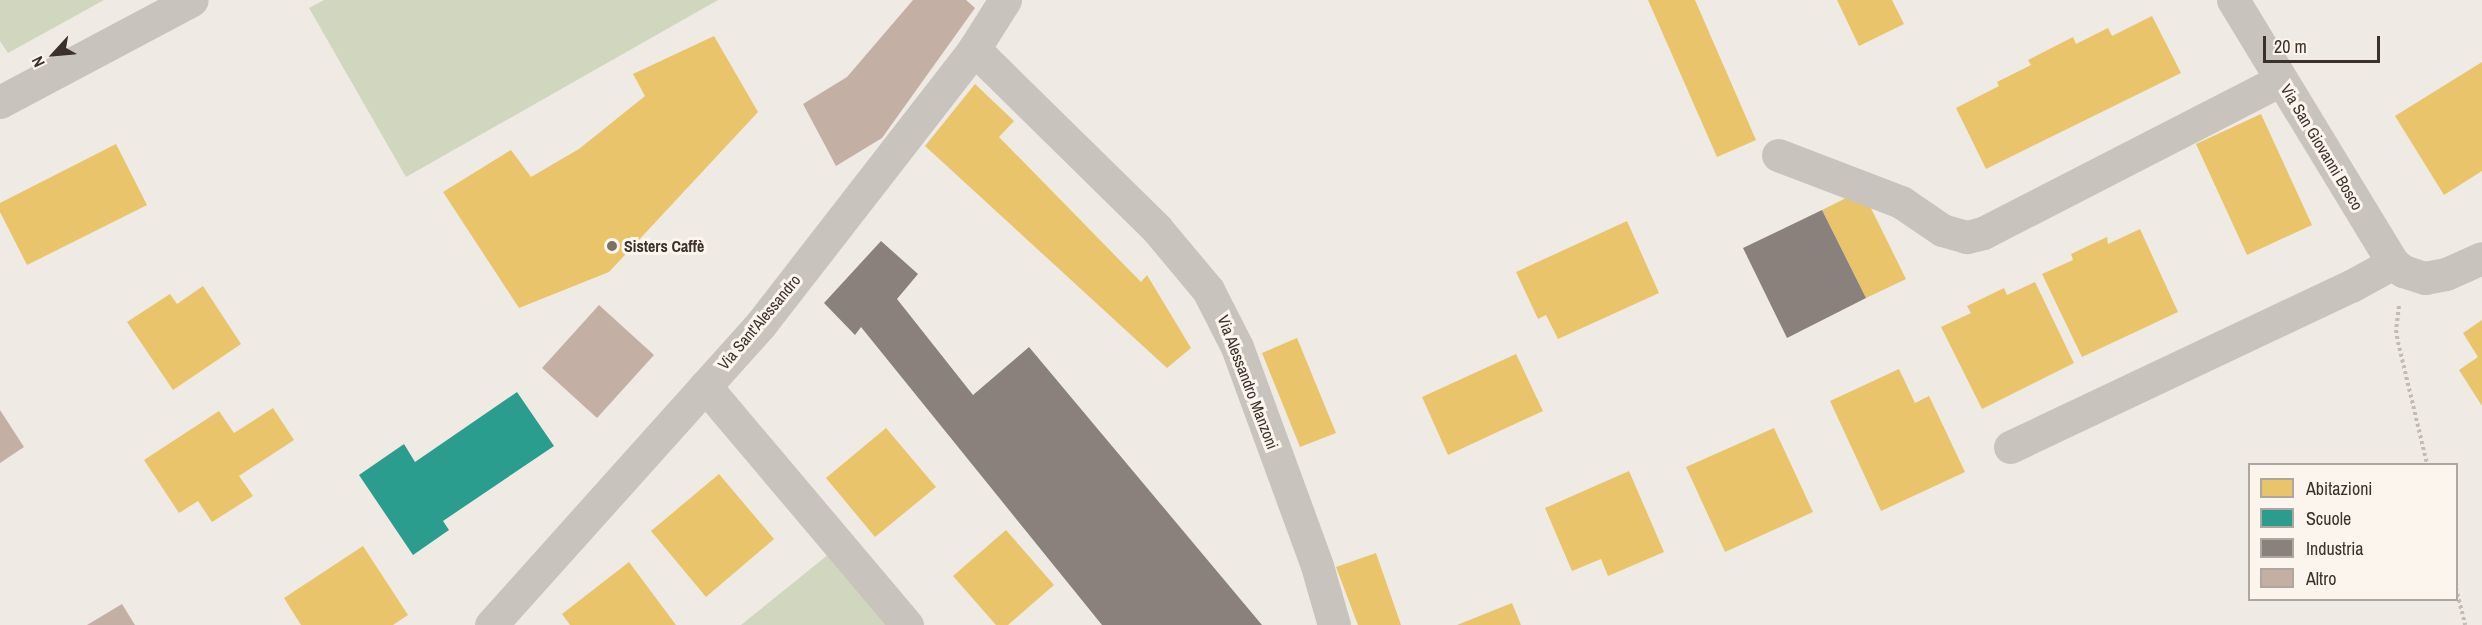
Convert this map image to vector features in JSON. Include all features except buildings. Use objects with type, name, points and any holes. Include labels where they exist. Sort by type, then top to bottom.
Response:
[{"type":"street","points":[[0,102],[192,0]]},
{"type":"street","name":"Via Sant'Alessandro","points":[[491,625],[761,324],[974,49],[1005,0]]},
{"type":"street","name":"Via San Giovanni Bosco","points":[[2233,0],[2281,80],[2403,269]]},
{"type":"street","name":"Via Alessandro Manzoni","points":[[974,49],[1157,229],[1208,290],[1237,347],[1317,566],[1334,625]]},
{"type":"street","points":[[1778,155],[1901,202],[1942,230],[1967,237],[1983,233],[2281,80]]},
{"type":"street","points":[[2010,447],[2351,286],[2403,269],[2425,278],[2446,274],[2482,258]]},
{"type":"street","points":[[705,386],[908,625]]},
{"type":"path","points":[[2403,269],[2396,330],[2427,463]]},
{"type":"path","points":[[2458,593],[2465,625]]},
{"type":"green space","points":[[0,0],[104,0],[8,53],[0,41]]},
{"type":"green space","points":[[324,0],[718,0],[406,177],[309,8]]},
{"type":"green space","points":[[829,554],[889,625],[741,625]]},
{"type":"place","name":"Sisters Caffè","points":[[612,246]]}]
